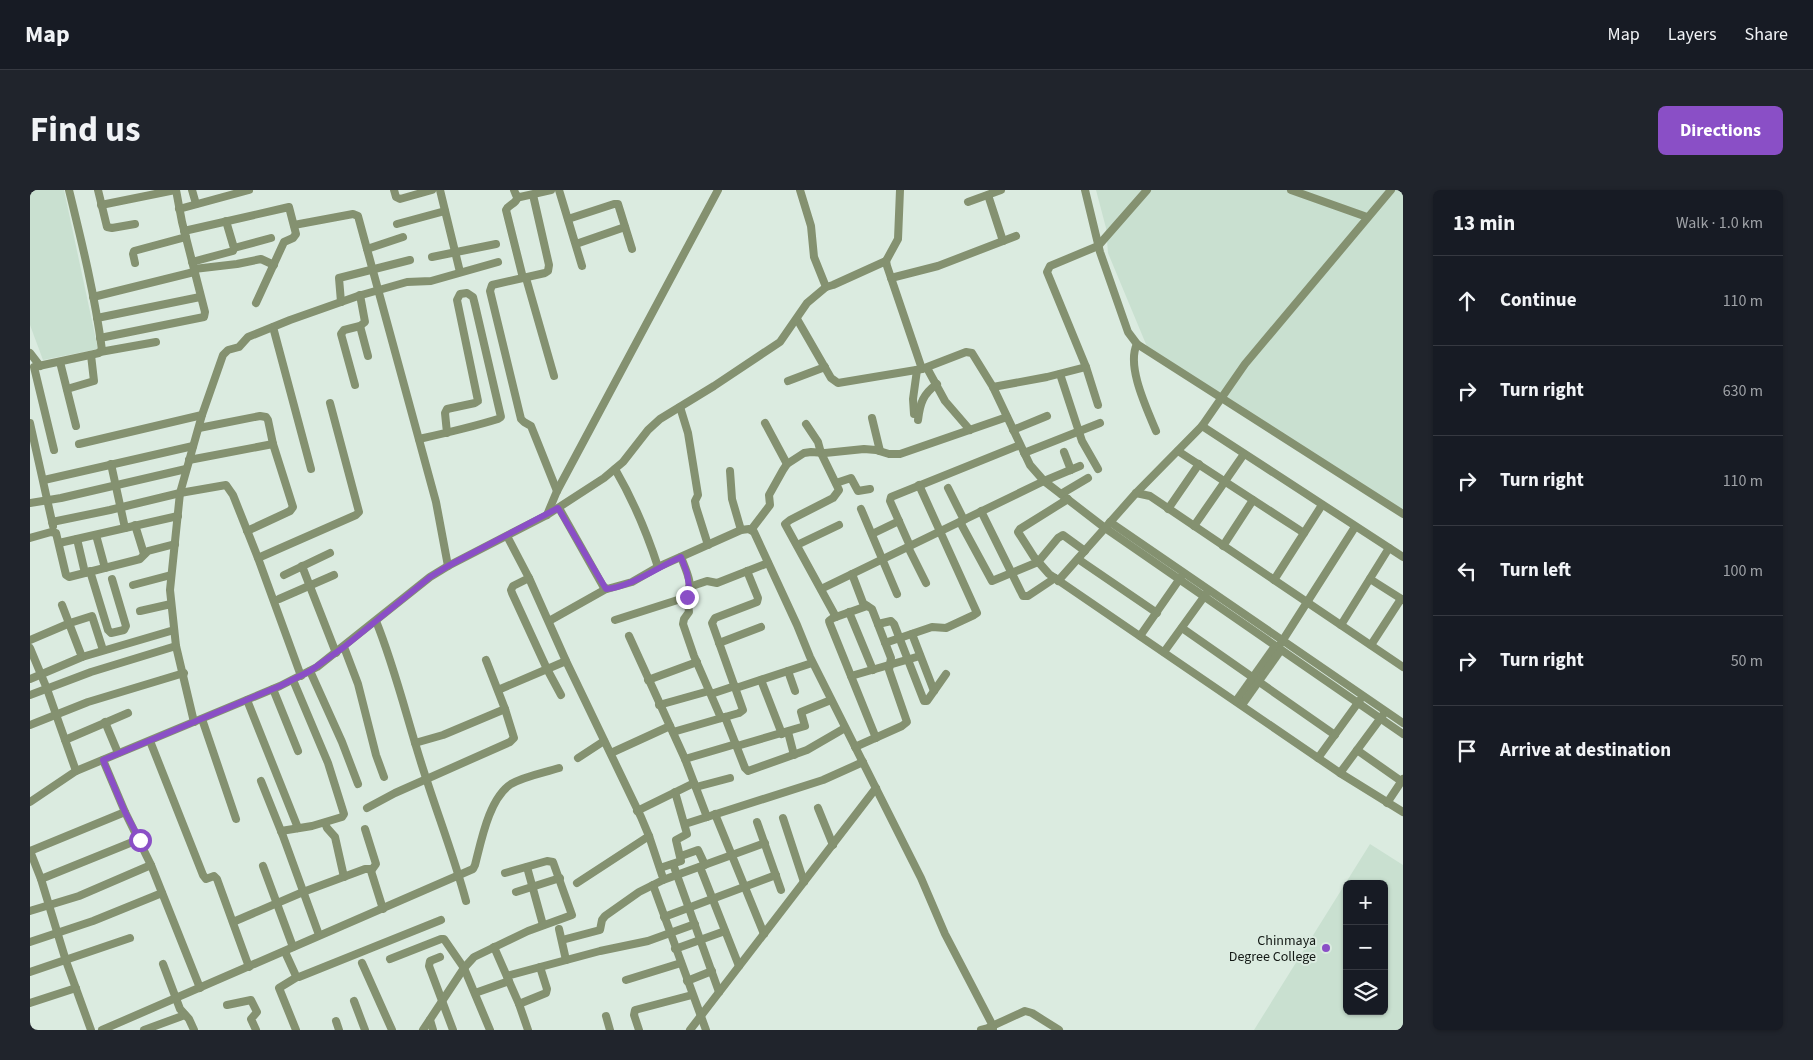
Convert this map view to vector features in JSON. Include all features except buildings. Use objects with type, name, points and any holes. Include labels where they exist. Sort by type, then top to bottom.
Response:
[{"type":"street","points":[[69,190],[93,297],[102,350],[100,352]]},
{"type":"street","points":[[98,190],[108,228],[135,224]]},
{"type":"street","points":[[100,338],[203,318],[205,312],[175,190],[101,205]]},
{"type":"street","points":[[192,190],[196,204]]},
{"type":"street","points":[[179,209],[249,190]]},
{"type":"street","points":[[394,190],[396,197],[400,199],[432,190]]},
{"type":"street","points":[[440,190],[460,272]]},
{"type":"street","points":[[551,190],[533,194],[516,193],[516,203],[506,210],[524,278],[554,376]]},
{"type":"street","points":[[559,190],[582,266]]},
{"type":"street","points":[[547,515],[557,491],[718,190]]},
{"type":"street","points":[[800,190],[811,226],[814,257],[826,287]]},
{"type":"street","points":[[30,802],[76,771],[273,689],[310,671],[344,647],[415,588],[448,566],[547,515],[615,469],[623,462],[653,424],[775,347],[785,337],[808,303],[826,287],[886,261],[898,239],[900,190]]},
{"type":"street","points":[[968,202],[1001,190]]},
{"type":"street","points":[[1085,190],[1098,246],[1128,332],[1137,344],[1403,514]]},
{"type":"street","points":[[1098,405],[1086,367],[1047,272],[1050,266],[1098,246],[1147,190]]},
{"type":"street","points":[[1291,190],[1367,217]]},
{"type":"street","points":[[981,512],[1021,594],[1026,597],[1057,580],[1136,493],[1202,426],[1245,364],[1391,190]]},
{"type":"street","points":[[533,194],[549,268],[545,274],[492,285],[490,290],[522,419],[532,426],[557,491]]},
{"type":"street","points":[[988,195],[1003,242]]},
{"type":"street","points":[[568,219],[617,204],[632,249]]},
{"type":"street","points":[[135,263],[134,251],[226,221],[288,206],[294,225],[295,236],[284,242],[256,303]]},
{"type":"street","points":[[397,224],[445,211]]},
{"type":"street","points":[[294,225],[355,214],[358,216],[436,502],[448,566]]},
{"type":"street","points":[[226,221],[234,248]]},
{"type":"street","points":[[576,244],[625,227]]},
{"type":"street","points":[[891,278],[938,266],[1016,236]]},
{"type":"street","points":[[367,249],[404,237]]},
{"type":"street","points":[[93,297],[193,268],[232,251],[234,248],[271,238]]},
{"type":"street","points":[[432,257],[496,244]]},
{"type":"street","points":[[193,268],[237,264],[262,259],[274,264]]},
{"type":"street","points":[[341,302],[339,278],[410,260]]},
{"type":"street","points":[[886,261],[922,369],[935,381],[945,401],[970,430]]},
{"type":"street","points":[[236,819],[198,721],[176,646],[170,590],[180,493],[220,359],[225,352],[239,347],[248,337],[341,302],[407,282],[431,281],[498,262]]},
{"type":"street","points":[[419,439],[447,433],[501,417],[475,304],[473,297],[467,292],[460,294],[457,300],[478,401],[449,408],[446,411],[447,433]]},
{"type":"street","points":[[355,385],[341,334],[344,330],[360,326],[365,320],[360,296]]},
{"type":"street","points":[[97,318],[200,297]]},
{"type":"street","points":[[797,319],[833,381],[838,384],[922,369],[969,352],[993,387],[1035,472],[1044,481],[1182,577],[1283,640],[1403,723]]},
{"type":"street","points":[[360,326],[368,356]]},
{"type":"street","points":[[273,327],[311,469]]},
{"type":"street","points":[[35,367],[100,352],[156,342]]},
{"type":"street","points":[[1137,344],[1134,351],[1136,373],[1156,431]]},
{"type":"street","points":[[30,353],[54,450]]},
{"type":"street","points":[[67,390],[94,381],[91,355]]},
{"type":"street","points":[[60,362],[76,426]]},
{"type":"street","points":[[788,381],[825,367]]},
{"type":"street","points":[[993,387],[1086,367]]},
{"type":"street","points":[[922,369],[913,399],[916,417],[924,396],[935,381]]},
{"type":"street","points":[[1060,374],[1078,432],[1084,447],[1098,469]]},
{"type":"street","points":[[258,558],[359,512],[330,403]]},
{"type":"street","points":[[680,407],[692,452],[698,495],[695,501],[696,507],[708,545]]},
{"type":"street","points":[[79,444],[202,415]]},
{"type":"street","points":[[199,428],[263,416],[268,420],[292,509],[247,530]]},
{"type":"street","points":[[1013,430],[1046,416]]},
{"type":"street","points":[[751,530],[770,505],[769,495],[787,464],[808,452],[821,453],[864,449],[889,454],[906,452],[1007,417]]},
{"type":"street","points":[[872,418],[880,451]]},
{"type":"street","points":[[30,423],[33,454],[44,480],[52,522],[67,576],[140,559],[148,551],[175,544]]},
{"type":"street","points":[[765,423],[787,464]]},
{"type":"street","points":[[1024,453],[1100,423]]},
{"type":"street","points":[[806,424],[818,442],[821,453],[839,490],[836,496],[787,522],[786,526],[836,617]]},
{"type":"street","points":[[1202,426],[1403,557]]},
{"type":"street","points":[[189,460],[273,444]]},
{"type":"street","points":[[926,583],[890,499],[892,496],[1020,445]]},
{"type":"street","points":[[44,480],[193,446]]},
{"type":"street","points":[[1178,450],[1304,533]]},
{"type":"street","points":[[1064,452],[1071,470]]},
{"type":"street","points":[[1194,526],[1244,454]]},
{"type":"street","points":[[111,464],[125,528]]},
{"type":"street","points":[[1168,509],[1199,464]]},
{"type":"street","points":[[821,589],[1044,481],[1080,466]]},
{"type":"street","points":[[30,503],[61,498],[186,469]]},
{"type":"street","points":[[615,469],[648,536],[658,567]]},
{"type":"street","points":[[730,471],[732,499],[741,530]]},
{"type":"street","points":[[836,482],[851,478],[858,491],[870,489]]},
{"type":"street","points":[[1061,494],[1088,478]]},
{"type":"street","points":[[52,522],[121,508],[180,493],[226,485],[233,495],[258,558],[344,814],[342,817],[324,823],[281,831]]},
{"type":"street","points":[[885,643],[932,627],[946,628],[977,613],[919,485]]},
{"type":"street","points":[[948,488],[990,580],[994,581],[1038,562],[1058,538],[1063,535],[1085,551]]},
{"type":"street","points":[[1136,493],[1146,494],[1403,667]]},
{"type":"street","points":[[1068,499],[1018,532],[1038,562],[1057,580],[1340,774],[1403,812]]},
{"type":"street","points":[[1223,546],[1253,500]]},
{"type":"street","points":[[1274,580],[1322,505]]},
{"type":"street","points":[[558,508],[606,589]]},
{"type":"street","points":[[861,509],[897,594]]},
{"type":"street","points":[[59,543],[178,516]]},
{"type":"street","points":[[872,534],[899,521]]},
{"type":"street","points":[[135,525],[144,554]]},
{"type":"street","points":[[797,545],[840,525]]},
{"type":"street","points":[[1239,703],[1278,648],[1355,526]]},
{"type":"street","points":[[549,621],[606,589],[630,583],[658,567],[741,530],[751,530],[754,532],[798,625],[812,663],[921,878],[945,934],[992,1028]]},
{"type":"street","points":[[30,538],[55,532]]},
{"type":"street","points":[[96,535],[105,568]]},
{"type":"street","points":[[507,536],[529,578],[649,836],[663,880]]},
{"type":"street","points":[[77,539],[87,572],[110,632],[124,630],[126,626],[112,579]]},
{"type":"street","points":[[1341,625],[1389,548]]},
{"type":"street","points":[[284,575],[330,553]]},
{"type":"street","points":[[681,557],[690,587],[690,593],[687,597],[689,612],[683,622],[697,662],[745,768],[748,771],[794,755],[815,746],[845,728]]},
{"type":"street","points":[[1078,559],[1157,612]]},
{"type":"street","points":[[690,587],[707,581],[717,584],[768,563]]},
{"type":"street","points":[[302,566],[336,653]]},
{"type":"street","points":[[611,753],[672,729],[723,718],[743,710],[712,623],[713,619],[754,604],[758,600],[748,571]]},
{"type":"street","points":[[852,574],[863,603],[872,609],[891,658],[889,673],[907,722],[855,747]]},
{"type":"street","points":[[133,585],[171,575]]},
{"type":"street","points":[[279,599],[334,575]]},
{"type":"street","points":[[1140,636],[1182,577]]},
{"type":"street","points":[[529,578],[513,586],[511,590],[561,695]]},
{"type":"street","points":[[1370,579],[1402,600],[1372,646]]},
{"type":"street","points":[[1164,652],[1206,593]]},
{"type":"street","points":[[1206,593],[1278,648],[1403,734]]},
{"type":"street","points":[[615,620],[687,597]]},
{"type":"street","points":[[62,604],[82,657]]},
{"type":"street","points":[[140,611],[171,604]]},
{"type":"street","points":[[867,606],[831,619],[830,624],[876,738]]},
{"type":"street","points":[[849,612],[873,670]]},
{"type":"street","points":[[30,640],[92,616],[103,650]]},
{"type":"street","points":[[376,621],[392,663],[426,780],[459,874],[466,901]]},
{"type":"street","points":[[878,624],[888,621],[892,622],[922,699],[925,702],[946,674]]},
{"type":"street","points":[[719,643],[761,627]]},
{"type":"street","points":[[1182,628],[1335,735]]},
{"type":"street","points":[[30,679],[82,657],[174,630]]},
{"type":"street","points":[[912,634],[934,692]]},
{"type":"street","points":[[629,636],[659,705],[672,729],[695,785],[732,855],[764,934]]},
{"type":"street","points":[[30,695],[100,669],[176,646]]},
{"type":"street","points":[[344,647],[358,684],[376,755],[384,777]]},
{"type":"street","points":[[30,648],[47,689],[76,771]]},
{"type":"street","points":[[851,676],[920,656]]},
{"type":"street","points":[[1304,666],[1309,658]]},
{"type":"street","points":[[367,808],[395,793],[512,740],[514,734],[486,660]]},
{"type":"street","points":[[498,690],[566,661]]},
{"type":"street","points":[[648,680],[697,662]]},
{"type":"street","points":[[659,705],[761,680],[812,663]]},
{"type":"street","points":[[310,671],[342,742],[358,784]]},
{"type":"street","points":[[788,671],[795,691]]},
{"type":"street","points":[[30,725],[88,702],[184,673]]},
{"type":"street","points":[[761,680],[794,755]]},
{"type":"street","points":[[273,689],[298,751]]},
{"type":"street","points":[[1318,758],[1363,696]]},
{"type":"street","points":[[247,700],[298,828]]},
{"type":"street","points":[[685,759],[805,726],[801,712],[831,700]]},
{"type":"street","points":[[415,743],[443,735],[505,709]]},
{"type":"street","points":[[1340,774],[1386,711]]},
{"type":"street","points":[[65,740],[128,713]]},
{"type":"street","points":[[105,722],[118,754]]},
{"type":"street","points":[[150,741],[203,875],[206,879],[213,876],[216,877],[249,967]]},
{"type":"street","points":[[578,758],[604,741]]},
{"type":"street","points":[[1357,750],[1402,780],[1387,803]]},
{"type":"street","points":[[103,760],[125,812],[152,865],[200,988]]},
{"type":"street","points":[[685,824],[823,780],[862,762]]},
{"type":"street","points":[[102,1030],[472,869],[475,867],[485,828],[500,794],[506,788],[525,778],[559,768]]},
{"type":"street","points":[[637,810],[695,785],[730,778]]},
{"type":"street","points":[[261,781],[319,935]]},
{"type":"street","points":[[690,1030],[876,788]]},
{"type":"street","points":[[660,868],[681,861],[676,840],[686,836],[685,824],[675,792]]},
{"type":"street","points":[[818,808],[833,845]]},
{"type":"street","points":[[91,1030],[30,851],[125,812]]},
{"type":"street","points":[[783,818],[804,882]]},
{"type":"street","points":[[757,822],[781,890]]},
{"type":"street","points":[[324,823],[335,838],[344,877]]},
{"type":"street","points":[[365,829],[376,864],[371,871],[383,909]]},
{"type":"street","points":[[577,883],[649,836]]},
{"type":"street","points":[[41,880],[140,840]]},
{"type":"street","points":[[562,940],[600,930],[605,916],[654,884],[765,843]]},
{"type":"street","points":[[681,856],[698,850],[712,899],[739,966]]},
{"type":"street","points":[[423,1030],[464,968],[474,957],[543,925],[572,915],[556,864],[551,861],[505,873]]},
{"type":"street","points":[[673,864],[719,992]]},
{"type":"street","points":[[30,911],[79,896],[152,865]]},
{"type":"street","points":[[263,866],[293,947]]},
{"type":"street","points":[[528,867],[543,925]]},
{"type":"street","points":[[233,922],[304,892],[372,869]]},
{"type":"street","points":[[664,917],[776,874]]},
{"type":"street","points":[[516,892],[560,878]]},
{"type":"street","points":[[654,884],[675,949],[706,1030]]},
{"type":"street","points":[[30,942],[57,934],[162,893]]},
{"type":"street","points":[[296,1030],[279,988],[297,977],[441,920]]},
{"type":"street","points":[[475,993],[508,978],[540,967],[608,949],[648,941],[695,924]]},
{"type":"street","points":[[559,929],[566,960]]},
{"type":"street","points":[[675,949],[725,931]]},
{"type":"street","points":[[30,972],[130,938]]},
{"type":"street","points":[[390,960],[443,939],[464,968],[490,1030]]},
{"type":"street","points":[[494,947],[519,1004],[528,1030]]},
{"type":"street","points":[[284,952],[297,977]]},
{"type":"street","points":[[440,957],[430,961],[429,964],[453,1030]]},
{"type":"street","points":[[362,963],[392,1030]]},
{"type":"street","points":[[626,980],[681,963]]},
{"type":"street","points":[[163,964],[176,999],[194,1030]]},
{"type":"street","points":[[519,1004],[547,992],[540,967]]},
{"type":"street","points":[[687,981],[712,971]]},
{"type":"street","points":[[30,1003],[76,988]]},
{"type":"street","points":[[640,1030],[634,1015],[635,1010],[692,995]]},
{"type":"street","points":[[227,1005],[251,1000],[257,1012],[251,1019],[256,1030]]},
{"type":"street","points":[[354,1001],[365,1030]]},
{"type":"street","points":[[981,1030],[992,1028],[1025,1011],[1032,1013],[1059,1030]]},
{"type":"street","points":[[144,1030],[185,1015]]},
{"type":"street","points":[[606,1016],[610,1030]]},
{"type":"street","points":[[430,1020],[433,1030]]},
{"type":"street","points":[[336,1021],[339,1030]]},
{"type":"shaded area","points":[[30,190],[64,190],[98,349],[43,360],[30,325]]},
{"type":"shaded area","points":[[1096,190],[1403,190],[1403,511],[1148,349],[1108,253],[1106,228]]},
{"type":"shaded area","name":"Chinmaya Degree College","points":[[1370,844],[1403,865],[1403,1030],[1254,1030],[1343,887],[1343,1015],[1388,1015],[1388,880],[1348,880]]},
{"type":"place","name":"Chinmaya Degree College","points":[[1326,948]]},
{"type":"route","points":[[140,840],[125,812],[103,760],[301,676],[344,647],[430,577],[558,508],[606,589],[630,583],[658,567],[681,557],[688,578],[690,593],[687,597]]}]
